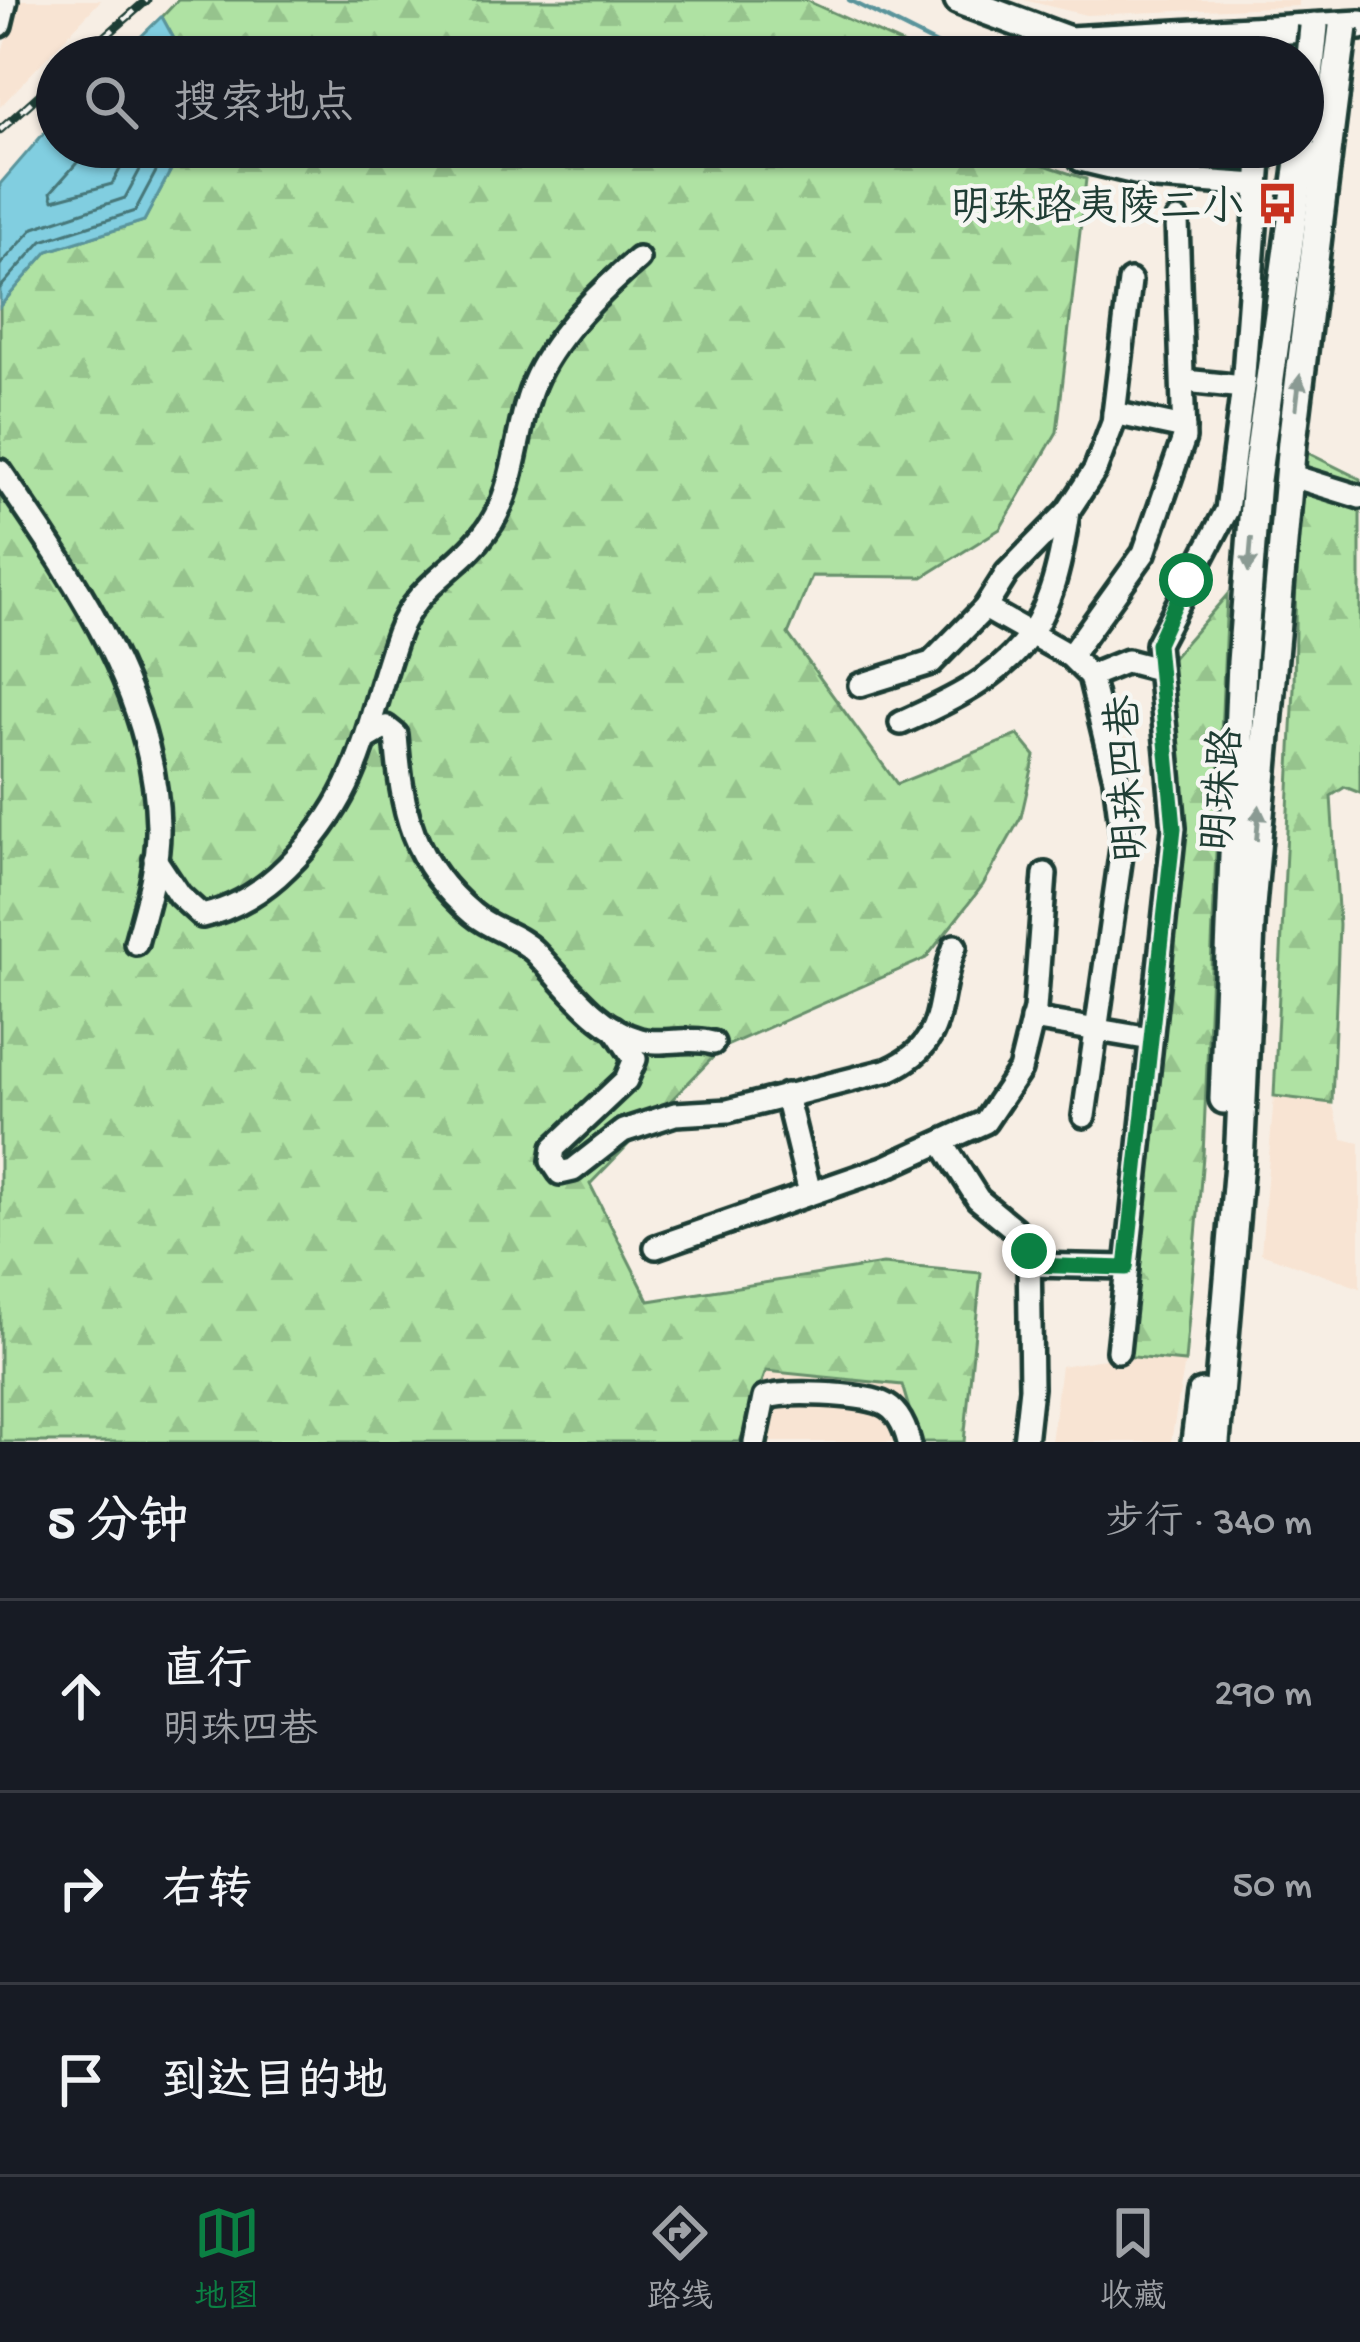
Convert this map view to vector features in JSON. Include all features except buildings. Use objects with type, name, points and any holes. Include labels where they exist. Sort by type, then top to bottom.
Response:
[{"type":"main road","points":[[958,0],[1055,36]]},
{"type":"main road","points":[[1231,36],[1316,13],[1350,16],[1324,100]]},
{"type":"main road","name":"明珠路","points":[[1196,1442],[1222,1179],[1228,938],[1256,481],[1307,168]]},
{"type":"main road","name":"明珠路","points":[[1215,1442],[1239,1163],[1251,906],[1309,168]]},
{"type":"street","points":[[0,25],[6,0]]},
{"type":"street","points":[[1125,168],[1258,185]]},
{"type":"street","points":[[1186,179],[1187,168]]},
{"type":"street","name":"明珠四巷","points":[[1118,1351],[1174,828],[1157,644],[1227,510],[1243,387],[1259,168]]},
{"type":"street","points":[[1070,656],[1144,553],[1184,428],[1177,220]]},
{"type":"street","points":[[155,859],[179,895],[202,916],[223,912],[273,881],[317,837],[337,811],[369,737],[398,633],[412,607],[436,575],[488,529],[506,489],[537,375],[580,315],[638,259]]},
{"type":"street","points":[[860,685],[931,663],[985,608],[1007,573],[1068,511],[1095,470],[1114,413],[1130,281]]},
{"type":"street","points":[[1185,380],[1243,387]]},
{"type":"street","points":[[1114,413],[1184,428]]},
{"type":"street","points":[[0,471],[129,680],[149,752],[159,826],[136,943]]},
{"type":"street","points":[[1288,476],[1360,497]]},
{"type":"street","points":[[901,723],[969,693],[1006,668],[1048,601],[1068,511]]},
{"type":"street","points":[[985,608],[1070,656],[1090,676],[1107,738],[1123,841],[1092,1029],[1084,1116]]},
{"type":"street","points":[[1090,676],[1127,661],[1158,669]]},
{"type":"street","points":[[369,737],[386,728],[396,735],[405,821],[437,880],[477,918],[532,949],[614,1028],[634,1059],[626,1080],[554,1148],[552,1162],[560,1173],[573,1170],[622,1131],[675,1114],[728,1111],[889,1070],[913,1059],[932,1041],[955,946]]},
{"type":"street","points":[[656,1246],[943,1144],[985,1123],[1019,1070],[1032,1019],[1045,874]]},
{"type":"street","points":[[1032,1019],[1151,1039]]},
{"type":"street","points":[[614,1028],[644,1041],[692,1037],[712,1043]]},
{"type":"street","points":[[786,1096],[810,1193]]},
{"type":"street","points":[[943,1144],[978,1199],[1018,1232],[1029,1251],[1031,1388],[1025,1442]]},
{"type":"street","points":[[1029,1265],[1126,1268]]},
{"type":"street","points":[[755,1442],[764,1398],[781,1392],[883,1403],[898,1415],[909,1442]]},
{"type":"shaded area","points":[[18,0],[101,0],[67,36],[36,36],[36,69],[0,107],[0,59]]},
{"type":"shaded area","points":[[1024,0],[1299,0],[1299,6],[1086,15]]},
{"type":"shaded area","points":[[1274,1096],[1332,1103],[1343,1139],[1360,1143],[1360,1288],[1261,1253]]},
{"type":"shaded area","points":[[1123,1356],[1185,1362],[1171,1442],[1051,1442],[1061,1366]]},
{"type":"shaded area","points":[[766,1370],[903,1385],[919,1442],[740,1442]]},
{"type":"green space","points":[[178,0],[805,0],[885,36],[172,36],[162,17]]},
{"type":"green space","points":[[172,168],[1053,168],[1086,179],[1057,432],[1000,529],[923,577],[812,576],[788,634],[897,784],[1018,735],[1035,756],[1021,817],[983,885],[926,958],[722,1048],[590,1184],[649,1301],[883,1264],[981,1273],[964,1442],[919,1442],[902,1385],[766,1371],[740,1442],[0,1442],[0,306],[48,251],[144,221]]},
{"type":"green space","points":[[1298,448],[1360,479],[1360,793],[1345,787],[1331,796],[1339,925],[1332,1103],[1274,1096],[1294,688]]},
{"type":"green space","points":[[1227,595],[1203,1156],[1185,1362],[1123,1356],[1182,830],[1165,666]]},
{"type":"water","points":[[161,17],[172,36],[142,36]]},
{"type":"water","points":[[36,142],[36,168],[172,168],[144,221],[48,251],[0,306],[0,184]]},
{"type":"waterway","points":[[849,0],[920,36]]},
{"type":"railway","points":[[106,36],[147,0]]},
{"type":"railway","points":[[0,130],[36,98]]},
{"type":"place","name":"明珠路夷陵二小","points":[[1278,204]]},
{"type":"route","points":[[1029,1251],[1029,1265],[1126,1268],[1174,828],[1157,644],[1186,580]]}]
